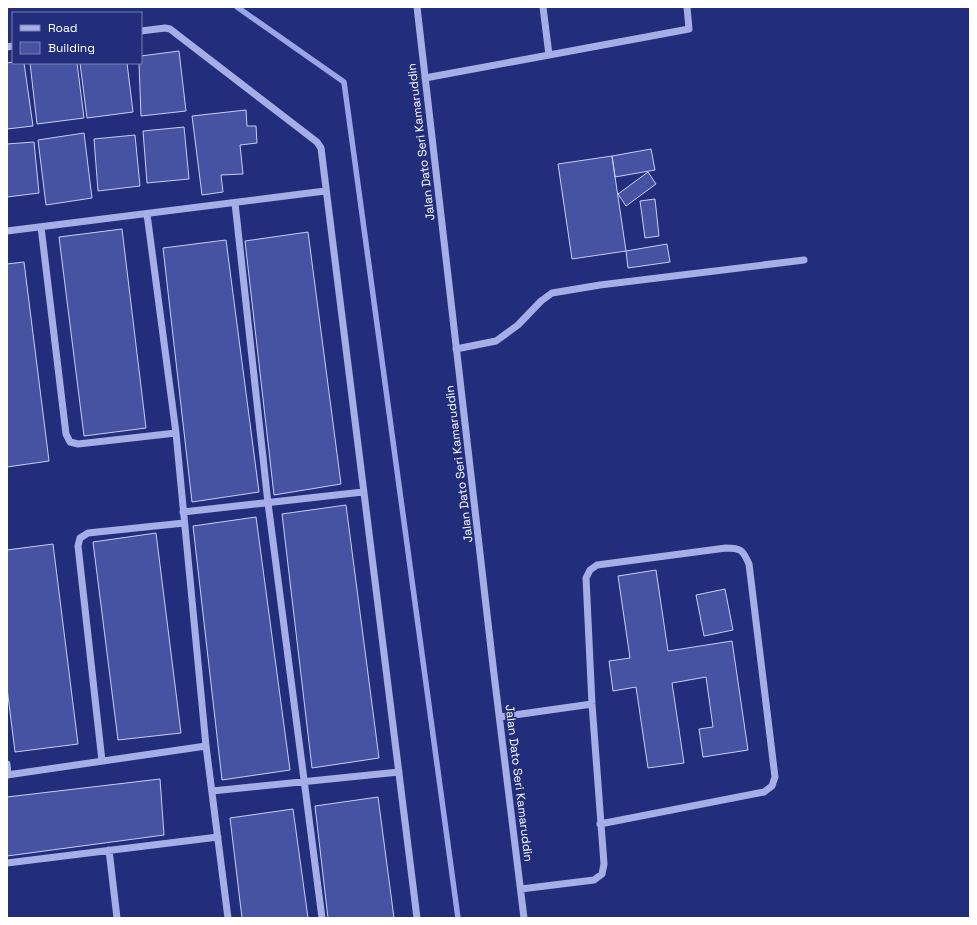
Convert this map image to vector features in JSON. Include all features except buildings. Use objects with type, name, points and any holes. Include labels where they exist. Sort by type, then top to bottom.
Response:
[{"type":"street","name":"Jalan Dato Seri Kamaruddin","points":[[417,7],[524,918]]},
{"type":"street","points":[[543,7],[549,55]]},
{"type":"street","points":[[425,78],[689,29],[686,7]]},
{"type":"street","points":[[142,31],[165,28],[170,29],[317,142],[321,148],[325,192],[417,918]]},
{"type":"street","points":[[7,231],[325,192]]},
{"type":"street","points":[[235,203],[268,503],[322,918]]},
{"type":"street","points":[[147,214],[176,433],[206,746],[228,918]]},
{"type":"street","points":[[41,227],[66,434],[70,442],[78,444],[176,433]]},
{"type":"street","points":[[456,349],[496,341],[518,325],[540,301],[552,293],[600,285],[804,260]]},
{"type":"street","points":[[183,512],[363,492]]},
{"type":"street","points":[[102,761],[78,546],[80,538],[88,533],[184,523]]},
{"type":"street","points":[[521,889],[594,880],[602,874],[604,864],[600,824],[592,704],[586,578],[590,570],[598,565],[726,548],[738,548],[745,554],[749,564],[775,777],[772,786],[764,792],[600,824]]},
{"type":"street","points":[[500,717],[592,704]]},
{"type":"street","points":[[7,764],[8,775],[206,746]]},
{"type":"street","points":[[212,791],[399,772]]},
{"type":"street","points":[[7,863],[218,837]]},
{"type":"street","points":[[109,850],[117,918]]},
{"type":"waterway","points":[[237,7],[344,82],[458,918]]}]
